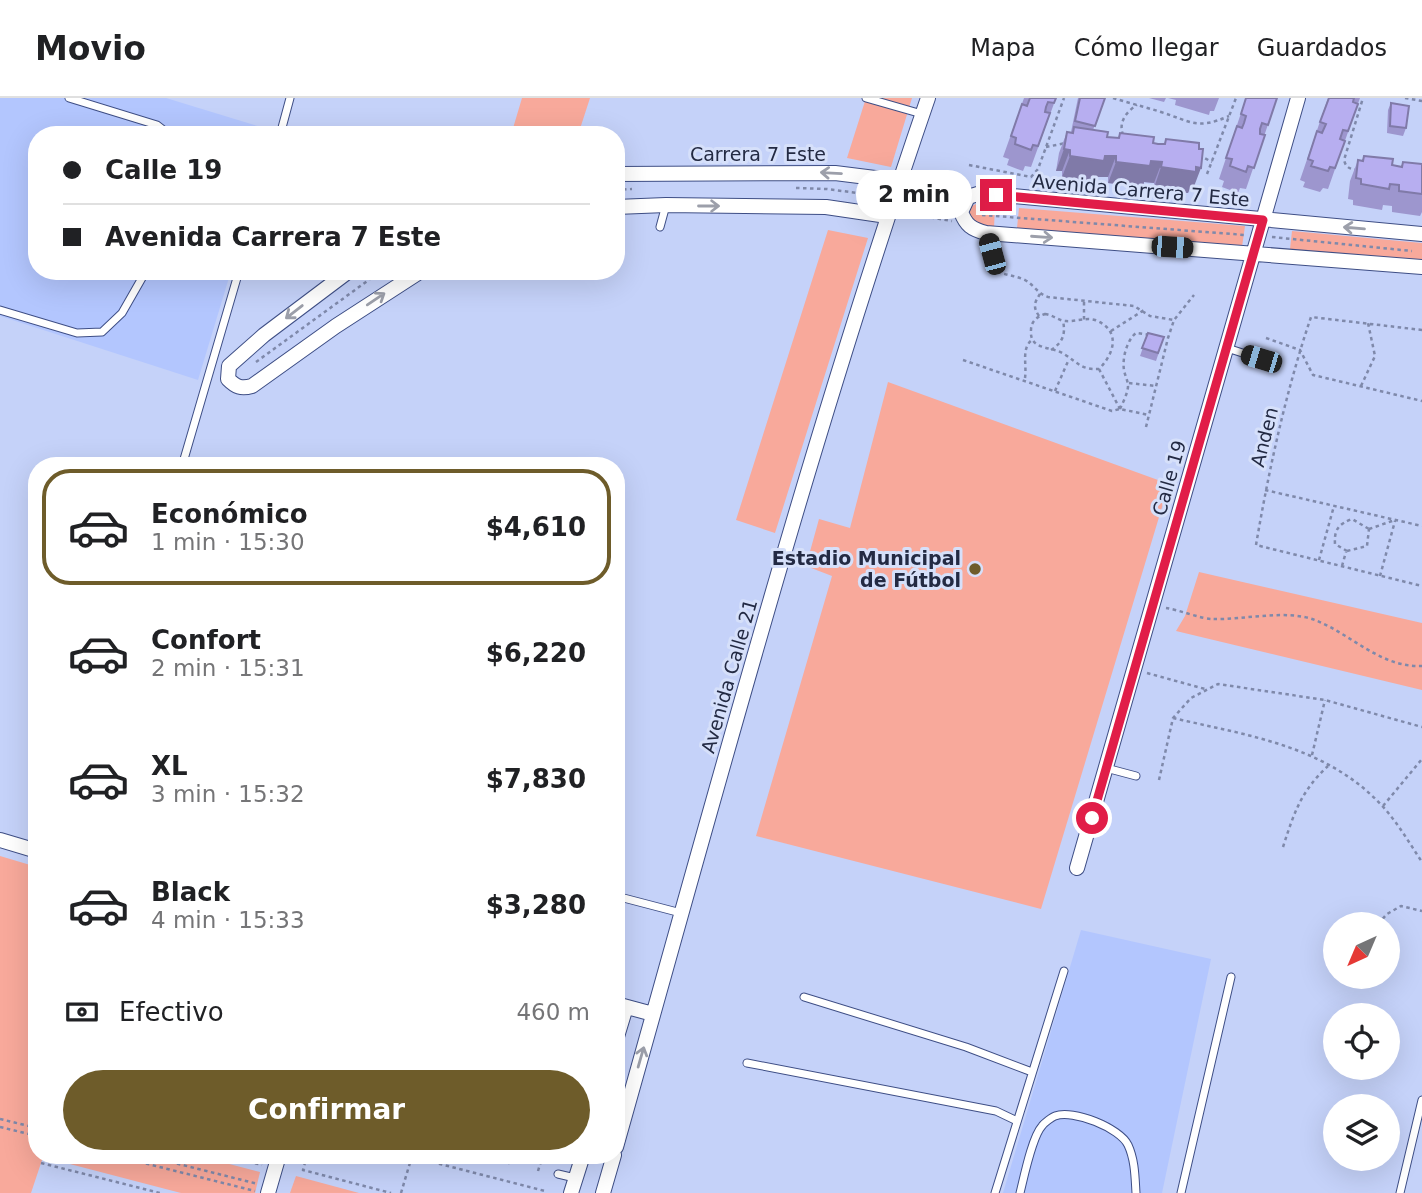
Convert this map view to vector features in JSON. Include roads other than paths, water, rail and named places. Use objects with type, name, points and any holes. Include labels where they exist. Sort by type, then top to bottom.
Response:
[{"type":"street","name":"Avenida Calle 21","points":[[625,1115],[786,547],[890,208],[928,98]]},
{"type":"street","name":"Calle 19","points":[[1077,868],[1298,98]]},
{"type":"street","name":"Carrera 7 Este","points":[[625,174],[835,173],[899,181]]},
{"type":"street","name":"Avenida Carrera 7 Este","points":[[986,233],[965,224],[961,212],[968,197],[981,193],[1422,234]]},
{"type":"street","points":[[625,207],[890,208]]},
{"type":"street","points":[[986,233],[1422,267]]},
{"type":"street","points":[[337,280],[273,327],[237,358],[229,366],[228,379],[243,388],[252,386],[336,326],[407,280]]},
{"type":"street","points":[[0,840],[28,848]]},
{"type":"street","points":[[625,1006],[653,1014]]},
{"type":"street","points":[[267,1191],[276,1164]]},
{"type":"street","points":[[574,1186],[580,1164]]},
{"type":"street","points":[[603,1193],[611,1164]]},
{"type":"lane","points":[[69,98],[158,126]]},
{"type":"lane","points":[[282,126],[290,98]]},
{"type":"lane","points":[[866,98],[922,114]]},
{"type":"lane","points":[[660,227],[666,205]]},
{"type":"lane","points":[[986,233],[992,254]]},
{"type":"lane","points":[[0,310],[77,333],[102,332],[122,313],[141,280]]},
{"type":"lane","points":[[185,457],[236,280]]},
{"type":"lane","points":[[1226,348],[1261,359]]},
{"type":"lane","points":[[1106,768],[1136,776]]},
{"type":"lane","points":[[625,898],[682,914]]},
{"type":"lane","points":[[995,1193],[1063,971]]},
{"type":"lane","points":[[1181,1193],[1231,977]]},
{"type":"lane","points":[[804,997],[966,1047],[1032,1072]]},
{"type":"lane","points":[[747,1063],[996,1111],[1017,1121]]},
{"type":"lane","points":[[1400,1193],[1422,1100]]},
{"type":"lane","points":[[1020,1193],[1040,1127],[1056,1115],[1067,1115],[1078,1116],[1111,1129],[1127,1142],[1135,1169],[1136,1193]]},
{"type":"lane","points":[[558,1174],[574,1186]]},
{"type":"place","name":"Estadio Municipal de Fútbol","points":[[975,569]]}]
